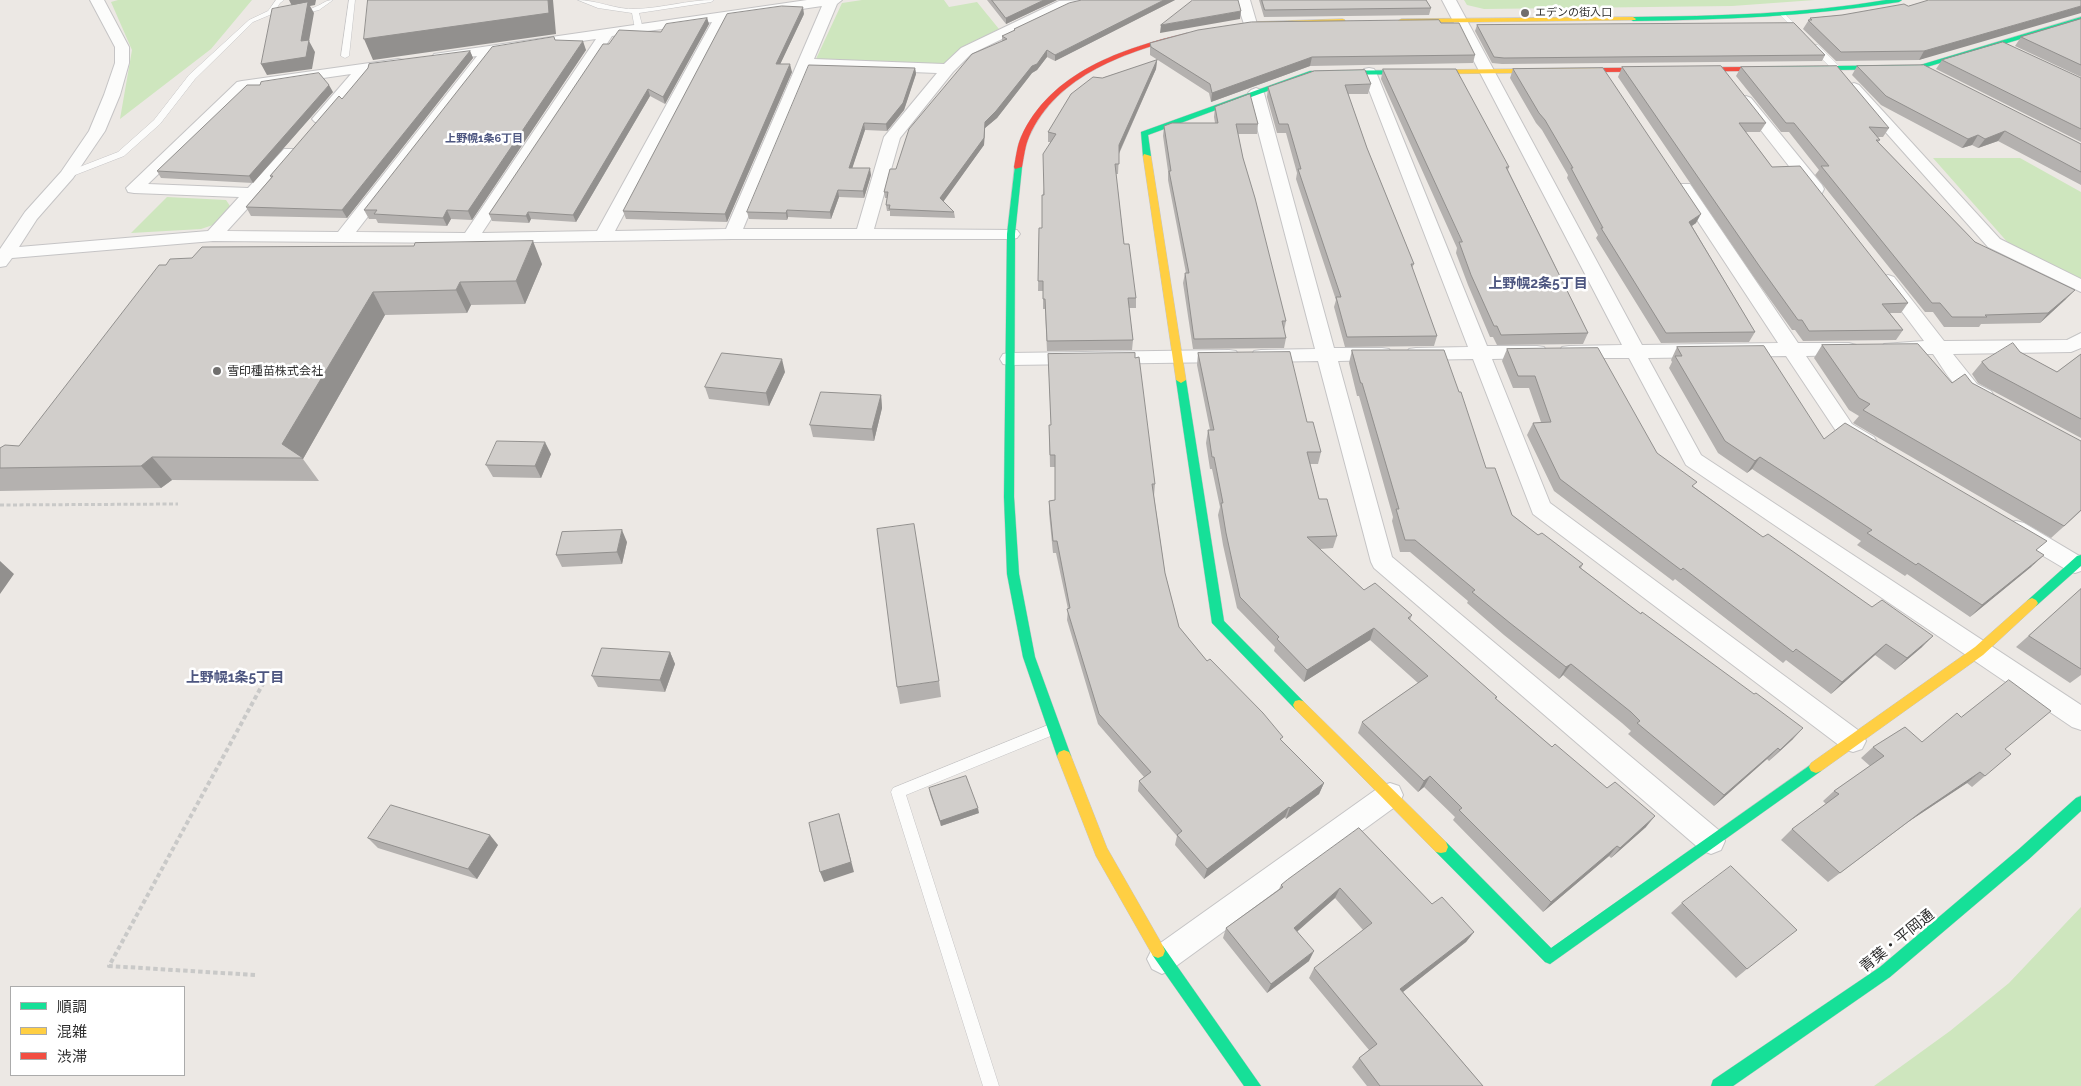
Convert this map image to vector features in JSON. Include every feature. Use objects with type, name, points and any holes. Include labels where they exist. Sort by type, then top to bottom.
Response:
[{"type":"street","points":[[3,258],[30,216],[67,175],[97,131],[122,63],[122,47],[97,0]]},
{"type":"street","points":[[255,193],[134,188],[242,85],[835,0]]},
{"type":"street","points":[[864,234],[892,136],[948,70],[966,51],[1064,4],[1083,0]]},
{"type":"street","points":[[1243,0],[1245,25],[1352,21]]},
{"type":"street","points":[[1449,0],[1693,460],[2081,719]]},
{"type":"street","points":[[1392,21],[1718,18],[1783,15],[1860,8],[1899,0]]},
{"type":"street","points":[[732,234],[831,1]]},
{"type":"street","points":[[602,236],[722,16]]},
{"type":"street","points":[[1998,519],[2078,561],[1979,651],[1550,957],[1218,623],[1144,134],[1310,73],[1920,67],[2081,19]]},
{"type":"street","points":[[1196,32],[1157,41],[1098,63],[1061,89],[1034,117],[1019,154],[1010,234],[1009,497],[1013,574],[1029,657],[1053,729],[1101,851],[1162,959],[1253,1086]]},
{"type":"street","points":[[470,238],[606,33]]},
{"type":"street","points":[[1998,44],[2014,52]]},
{"type":"street","points":[[342,238],[489,50]]},
{"type":"street","points":[[805,63],[948,70]]},
{"type":"street","points":[[213,236],[255,193],[365,67]]},
{"type":"street","points":[[1920,67],[1937,76]]},
{"type":"street","points":[[1721,69],[1824,201]]},
{"type":"street","points":[[1837,69],[1994,243],[2081,286]]},
{"type":"street","points":[[1605,71],[1616,87]]},
{"type":"street","points":[[1369,72],[1478,353],[1541,508],[1853,741]]},
{"type":"street","points":[[1256,93],[1382,562],[1711,841]]},
{"type":"street","points":[[1671,169],[1845,429],[1879,449]]},
{"type":"street","points":[[3,258],[213,236],[470,238],[732,234],[1010,234]]},
{"type":"street","points":[[1879,270],[1970,389],[1996,403]]},
{"type":"street","points":[[1010,359],[2071,346],[2081,339]]},
{"type":"street","points":[[1162,959],[1390,795]]},
{"type":"street","name":"青葉・平岡通","points":[[1718,1086],[1885,972],[2024,854],[2081,802]]},
{"type":"lane","points":[[272,12],[277,2],[281,0]]},
{"type":"lane","points":[[67,175],[121,154],[157,122],[192,77],[251,21],[272,12],[290,15],[317,9],[330,0]]},
{"type":"lane","points":[[344,56],[352,0]]},
{"type":"lane","points":[[581,0],[598,6],[636,12],[711,0]]},
{"type":"lane","points":[[636,12],[639,28]]},
{"type":"lane","points":[[1783,15],[1837,69]]},
{"type":"lane","points":[[992,1086],[898,792],[1053,729]]},
{"type":"path","points":[[0,505],[178,504]]},
{"type":"path","points":[[255,975],[109,966],[265,680]]},
{"type":"green space","points":[[118,0],[252,0],[211,49],[120,119],[132,50],[111,2]]},
{"type":"green space","points":[[862,0],[944,0],[949,7],[977,2],[999,29],[962,47],[945,64],[816,59],[842,3]]},
{"type":"green space","points":[[1464,0],[1815,0],[1732,6],[1484,9],[1467,5]]},
{"type":"green space","points":[[1933,158],[2020,158],[2081,192],[2081,281],[2010,245]]},
{"type":"green space","points":[[167,197],[226,200],[230,206],[216,224],[201,229],[131,233]]},
{"type":"green space","points":[[2081,907],[2081,1086],[1874,1086],[1950,1031],[2009,983]]},
{"type":"building","points":[[368,0],[548,0],[549,13],[364,39]]},
{"type":"building","points":[[992,0],[1044,0],[1006,18]]},
{"type":"building","points":[[1082,0],[1164,0],[1055,55],[1047,50],[1037,64],[1032,66],[985,122],[984,138],[940,198],[954,212],[889,209],[890,205],[886,205],[888,192],[884,192],[890,169],[896,169],[909,129],[972,54],[1007,39],[1002,36],[1014,29],[1069,3]]},
{"type":"building","points":[[1193,0],[1238,0],[1241,11],[1161,25]]},
{"type":"building","points":[[1262,0],[1426,0],[1431,8],[1265,10]]},
{"type":"building","points":[[1929,0],[2081,0],[2081,6],[1924,51],[1841,52],[1808,20],[1812,20],[1810,18],[1842,15],[1904,4],[1908,6]]},
{"type":"building","points":[[308,2],[301,41],[309,40],[306,57],[261,64],[272,9]]},
{"type":"building","points":[[782,6],[803,7],[776,64],[790,64],[725,214],[623,211],[727,14]]},
{"type":"building","points":[[707,18],[663,97],[648,89],[573,215],[528,212],[526,216],[489,214],[603,44],[609,44],[619,30],[661,32],[666,24]]},
{"type":"building","points":[[2081,19],[2081,65],[2021,37]]},
{"type":"building","points":[[1439,20],[1441,23],[1459,23],[1475,55],[1312,57],[1212,93],[1210,84],[1151,47],[1150,43],[1198,30],[1251,22]]},
{"type":"building","points":[[1794,23],[1825,55],[1504,58],[1494,57],[1477,25]]},
{"type":"building","points":[[554,37],[555,40],[583,41],[468,211],[447,210],[443,218],[374,214],[377,210],[364,210],[492,47]]},
{"type":"building","points":[[2003,42],[2081,78],[2081,129],[1942,60]]},
{"type":"building","points":[[470,51],[342,210],[246,207],[273,176],[270,176],[339,96],[342,99],[368,68],[369,64]]},
{"type":"building","points":[[1157,60],[1119,145],[1119,164],[1115,164],[1124,244],[1129,244],[1136,298],[1128,298],[1133,340],[1047,341],[1043,281],[1038,281],[1039,228],[1042,228],[1042,195],[1044,195],[1043,154],[1056,134],[1048,132],[1071,94],[1093,77],[1102,78]]},
{"type":"building","points":[[809,65],[915,68],[903,103],[886,124],[864,123],[849,168],[870,168],[863,191],[838,190],[830,212],[787,210],[786,213],[747,212]]},
{"type":"building","points":[[1924,65],[2081,144],[2081,172],[2005,131],[1985,139],[1978,135],[1968,139],[1886,96],[1857,66]]},
{"type":"building","points":[[1721,66],[1766,123],[1739,123],[1772,167],[1800,166],[1908,303],[1882,304],[1903,330],[1809,331],[1802,320],[1798,320],[1760,267],[1622,67]]},
{"type":"building","points":[[1837,66],[1889,128],[1869,127],[1880,140],[1876,140],[1975,242],[2075,290],[2048,313],[1952,317],[1940,303],[1932,303],[1821,166],[1829,166],[1794,123],[1786,123],[1741,67]]},
{"type":"building","points":[[1603,68],[1701,214],[1689,222],[1755,332],[1666,333],[1601,228],[1603,228],[1571,168],[1573,168],[1513,69]]},
{"type":"building","points":[[1383,69],[1456,69],[1509,167],[1506,167],[1588,333],[1501,335],[1497,326],[1494,326],[1471,275],[1459,242],[1462,242]]},
{"type":"building","points":[[1365,70],[1371,84],[1345,85],[1367,148],[1414,264],[1411,264],[1437,336],[1347,337],[1336,297],[1341,297],[1298,169],[1301,169],[1288,124],[1279,124],[1268,87],[1314,71]]},
{"type":"building","points":[[319,73],[329,85],[249,176],[157,171],[247,85],[260,85],[261,82]]},
{"type":"building","points":[[1250,94],[1258,124],[1236,124],[1243,158],[1286,321],[1282,321],[1286,338],[1194,339],[1185,273],[1189,273],[1169,171],[1171,171],[1164,126],[1172,123],[1218,123],[1215,107]]},
{"type":"building","points":[[533,241],[516,281],[460,282],[456,290],[373,292],[282,444],[303,458],[152,457],[141,466],[0,468],[0,448],[5,445],[19,446],[159,265],[166,265],[170,259],[192,258],[202,247],[414,246],[415,243]]},
{"type":"building","points":[[2013,343],[2020,352],[2057,372],[2081,354],[2081,419],[1989,370],[1982,362]]},
{"type":"building","points":[[1918,344],[1952,383],[1965,374],[1972,383],[2081,441],[2081,510],[2064,526],[1863,410],[1870,404],[1859,398],[1822,345]]},
{"type":"building","points":[[1764,346],[1824,439],[1845,423],[2047,541],[2036,550],[2044,555],[1982,605],[1918,563],[1916,565],[1867,533],[1872,530],[1760,457],[1755,461],[1725,441],[1675,356],[1682,356],[1677,347]]},
{"type":"building","points":[[1598,348],[1657,453],[1697,482],[1692,486],[1763,537],[1768,534],[1872,607],[1882,600],[1933,636],[1907,658],[1886,644],[1842,682],[1796,649],[1793,652],[1683,568],[1681,570],[1560,479],[1533,423],[1551,422],[1535,376],[1518,376],[1507,349]]},
{"type":"building","points":[[1352,350],[1444,350],[1459,392],[1461,392],[1486,468],[1495,468],[1512,515],[1538,535],[1542,533],[1583,564],[1579,567],[1641,614],[1642,612],[1803,728],[1780,750],[1778,748],[1724,795],[1637,723],[1640,721],[1631,712],[1571,664],[1566,667],[1510,623],[1472,592],[1475,590],[1415,540],[1405,540],[1396,509],[1399,509]]},
{"type":"building","points":[[1290,352],[1307,422],[1313,422],[1321,452],[1307,452],[1319,499],[1327,499],[1337,536],[1307,537],[1364,590],[1375,583],[1412,615],[1408,618],[1497,697],[1495,698],[1552,747],[1555,744],[1607,788],[1615,782],[1655,816],[1620,848],[1617,846],[1551,902],[1459,810],[1462,808],[1430,776],[1424,781],[1362,722],[1428,676],[1374,628],[1307,670],[1277,639],[1279,637],[1240,597],[1226,533],[1221,503],[1223,503],[1214,457],[1212,457],[1208,430],[1214,430],[1198,353]]},
{"type":"building","points":[[722,353],[782,359],[766,393],[705,387]]},
{"type":"building","points":[[1135,353],[1135,358],[1139,357],[1155,484],[1152,484],[1165,573],[1179,627],[1207,661],[1210,659],[1263,713],[1283,737],[1280,739],[1324,783],[1207,869],[1177,835],[1182,831],[1139,781],[1151,772],[1099,714],[1067,609],[1070,608],[1057,541],[1053,541],[1049,501],[1055,500],[1055,455],[1050,455],[1049,425],[1051,425],[1048,354]]},
{"type":"building","points":[[821,392],[881,395],[872,429],[810,425]]},
{"type":"building","points":[[497,441],[545,442],[535,466],[486,465]]},
{"type":"building","points":[[914,524],[939,681],[897,687],[877,529]]},
{"type":"building","points":[[622,530],[617,552],[556,555],[562,532]]},
{"type":"building","points":[[2081,589],[2081,669],[2029,636]]},
{"type":"building","points":[[602,648],[670,652],[660,680],[592,676]]},
{"type":"building","points":[[2009,680],[2051,711],[2005,749],[2011,754],[1985,776],[1980,772],[1921,812],[1840,873],[1792,829],[1839,794],[1834,791],[1884,756],[1873,747],[1905,727],[1922,742],[1957,713],[1961,717]]},
{"type":"building","points":[[966,776],[978,808],[940,821],[929,788]]},
{"type":"building","points":[[391,805],[490,835],[468,869],[368,838]]},
{"type":"building","points":[[839,814],[851,862],[820,872],[809,823]]},
{"type":"building","points":[[1359,828],[1432,904],[1442,897],[1474,932],[1400,989],[1483,1086],[1380,1086],[1359,1058],[1377,1044],[1314,968],[1372,923],[1340,888],[1294,928],[1314,951],[1271,984],[1226,928],[1283,887],[1281,885],[1287,880]]},
{"type":"building","points":[[1731,866],[1797,930],[1747,969],[1682,903]]},
{"type":"traffic: fast","points":[[1633,19],[1733,17],[1800,13],[1899,0]]},
{"type":"traffic: fast","points":[[1747,69],[1920,67],[2081,19]]},
{"type":"traffic: fast","points":[[1147,156],[1144,134],[1310,73],[1428,72]]},
{"type":"traffic: fast","points":[[1018,167],[1011,234],[1009,497],[1013,574],[1029,657],[1064,756]]},
{"type":"traffic: fast","points":[[1181,380],[1218,623],[1299,705]]},
{"type":"traffic: fast","points":[[2032,603],[2081,559]]},
{"type":"traffic: fast","points":[[1441,847],[1550,957],[1816,767]]},
{"type":"traffic: fast","points":[[1719,1086],[1885,972],[2024,854],[2081,802]]},
{"type":"traffic: fast","points":[[1158,951],[1253,1086]]},
{"type":"traffic: slow","points":[[1401,21],[1633,19]]},
{"type":"traffic: slow","points":[[1254,24],[1343,21]]},
{"type":"traffic: slow","points":[[1428,72],[1600,70]]},
{"type":"traffic: slow","points":[[1147,156],[1181,380]]},
{"type":"traffic: slow","points":[[1816,767],[1979,651],[2032,603]]},
{"type":"traffic: slow","points":[[1299,705],[1441,847]]},
{"type":"traffic: slow","points":[[1064,756],[1101,851],[1158,951]]},
{"type":"traffic: jam","points":[[1018,167],[1025,138],[1038,114],[1057,93],[1079,76],[1105,61],[1160,41],[1187,35]]},
{"type":"traffic: jam","points":[[1600,70],[1747,69]]},
{"type":"place","name":"エデンの街入口","points":[[1525,13]]},
{"type":"place","name":"雪印種苗株式会社","points":[[217,371]]},
{"type":"district","name":"上野幌1条6丁目","points":[[484,139]]},
{"type":"district","name":"上野幌2条5丁目","points":[[1538,284]]},
{"type":"district","name":"上野幌1条5丁目","points":[[235,678]]}]
